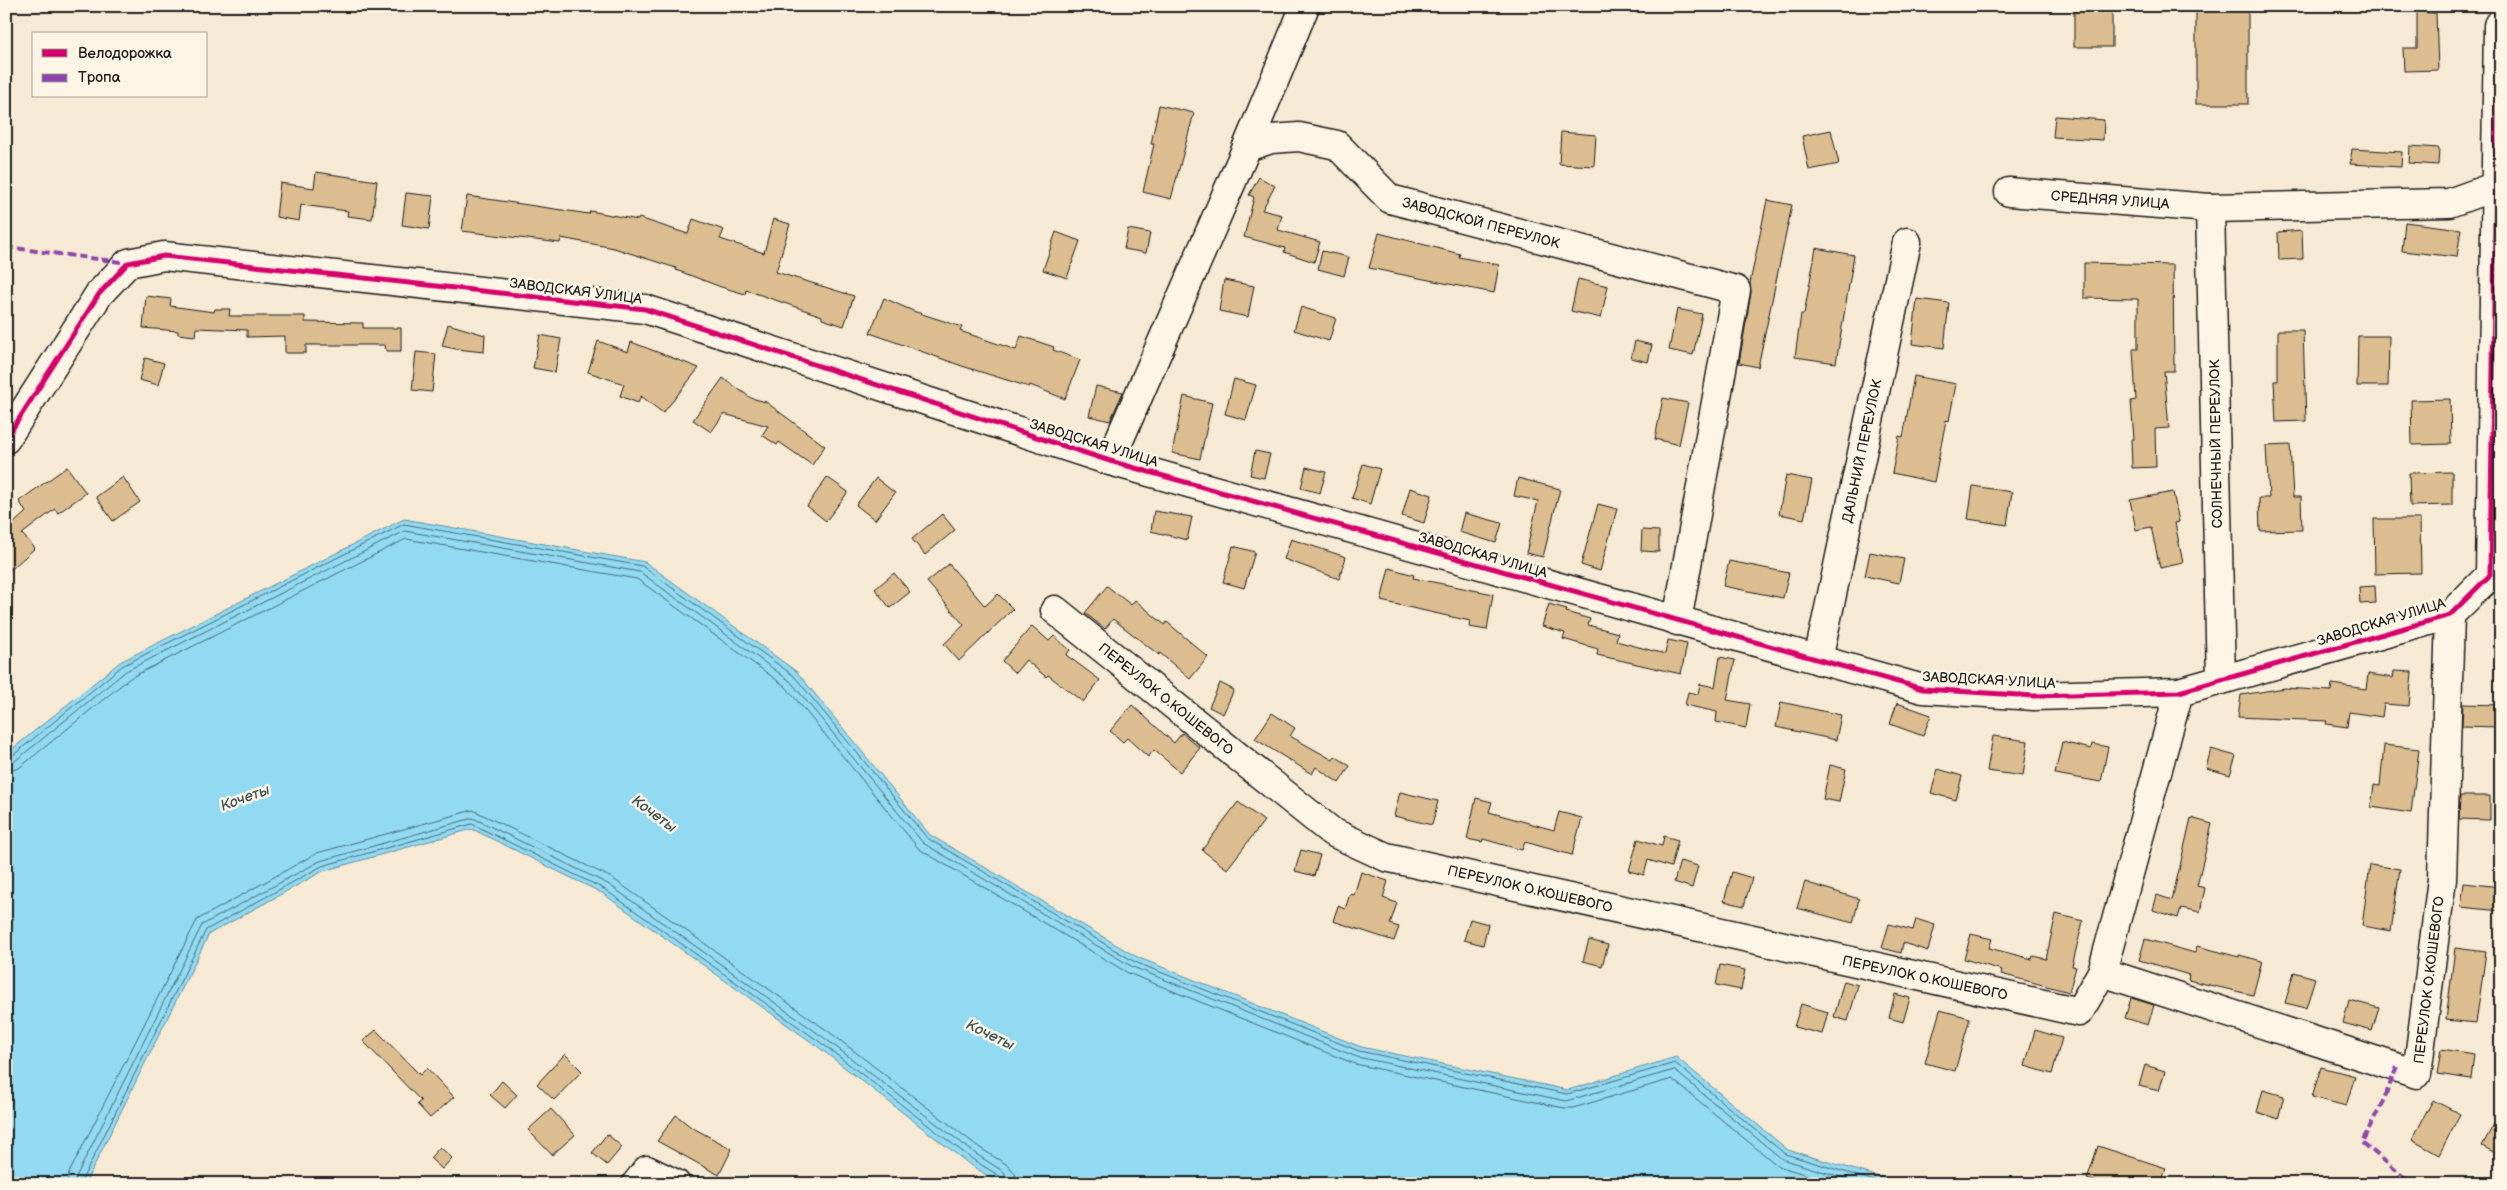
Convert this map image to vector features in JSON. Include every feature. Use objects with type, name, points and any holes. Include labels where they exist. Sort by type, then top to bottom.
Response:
[{"type":"street","points":[[1110,461],[1247,147],[1305,6]]},
{"type":"street","name":"ЗАВОДСКАЯ УЛИЦА","points":[[6,439],[99,294],[128,263],[164,256],[645,309],[1110,461],[1923,689],[2034,696],[2179,692],[2450,616],[2490,575],[2498,26],[2501,21]]},
{"type":"street","name":"ЗАВОДСКОЙ ПЕРЕУЛОК","points":[[1247,147],[1272,139],[1299,137],[1337,145],[1390,199],[1736,290],[1677,621]]},
{"type":"street","name":"СРЕДНЯЯ УЛИЦА","points":[[2009,192],[2210,208],[2449,203],[2496,186]]},
{"type":"street","name":"СОЛНЕЧНЫЙ ПЕРЕУЛОК","points":[[2210,208],[2221,680]]},
{"type":"street","name":"ДАЛЬНИЙ ПЕРЕУЛОК","points":[[1818,660],[1907,242]]},
{"type":"street","name":"ПЕРЕУЛОК О.КОШЕВОГО","points":[[1055,610],[1332,832],[1386,857],[2079,1012],[2102,972],[2417,1074],[2442,879],[2450,616]]},
{"type":"street","points":[[2102,972],[2179,692]]},
{"type":"street","points":[[636,1184],[647,1170],[676,1184]]},
{"type":"water","name":"Кочеты","points":[[404,519],[645,562],[797,672],[930,835],[1137,957],[1361,1047],[1568,1090],[1676,1057],[1788,1150],[1903,1184],[1001,1184],[969,1164],[817,1046],[602,893],[472,829],[323,871],[209,934],[85,1184],[6,1184],[6,754],[120,662]]},
{"type":"building","points":[[2196,6],[2248,6],[2248,104],[2196,104]]},
{"type":"building","points":[[2074,9],[2112,9],[2112,47],[2074,47]]},
{"type":"building","points":[[2417,12],[2436,13],[2438,70],[2404,71],[2403,48],[2417,48]]},
{"type":"building","points":[[1159,105],[1194,113],[1171,199],[1143,192],[1154,144],[1151,144]]},
{"type":"building","points":[[2055,116],[2104,120],[2103,140],[2053,137]]},
{"type":"building","points":[[1831,130],[1839,164],[1809,170],[1802,136]]},
{"type":"building","points":[[1561,132],[1596,135],[1594,166],[1559,164]]},
{"type":"building","points":[[2410,146],[2439,148],[2438,165],[2409,163]]},
{"type":"building","points":[[2352,149],[2402,152],[2401,167],[2350,164]]},
{"type":"building","points":[[316,172],[377,181],[372,219],[347,216],[348,211],[301,205],[299,221],[276,217],[280,183],[314,188]]},
{"type":"building","points":[[1259,177],[1275,186],[1262,210],[1282,215],[1278,230],[1320,242],[1314,262],[1284,252],[1285,248],[1244,237],[1254,197],[1249,195]]},
{"type":"building","points":[[406,193],[433,196],[429,229],[402,225]]},
{"type":"building","points":[[467,196],[589,214],[590,211],[638,220],[639,218],[688,234],[693,219],[724,230],[720,239],[764,253],[773,219],[790,224],[776,272],[854,296],[844,326],[822,319],[822,316],[746,290],[745,294],[721,287],[676,270],[676,268],[614,248],[561,238],[560,243],[462,231]]},
{"type":"building","points":[[1767,200],[1792,205],[1758,367],[1739,363],[1751,293],[1750,283]]},
{"type":"building","points":[[2405,222],[2461,229],[2457,257],[2402,251]]},
{"type":"building","points":[[1128,229],[1150,233],[1146,253],[1124,249]]},
{"type":"building","points":[[2302,230],[2303,259],[2279,260],[2278,232]]},
{"type":"building","points":[[1056,232],[1080,241],[1067,278],[1043,270]]},
{"type":"building","points":[[1379,233],[1460,254],[1459,257],[1499,265],[1494,293],[1369,268]]},
{"type":"building","points":[[1816,248],[1854,255],[1836,363],[1795,357],[1801,314],[1804,314]]},
{"type":"building","points":[[1322,251],[1349,257],[1344,276],[1318,269]]},
{"type":"building","points":[[2084,263],[2173,265],[2174,371],[2164,371],[2169,428],[2155,429],[2156,467],[2132,468],[2131,439],[2134,439],[2131,401],[2136,400],[2133,349],[2138,349],[2138,299],[2084,298]]},
{"type":"building","points":[[1578,279],[1608,286],[1601,318],[1571,311]]},
{"type":"building","points":[[1224,280],[1254,286],[1248,317],[1219,311]]},
{"type":"building","points":[[146,296],[171,299],[170,306],[214,312],[215,309],[230,309],[229,316],[305,316],[305,322],[363,323],[363,328],[401,328],[401,351],[386,351],[385,345],[306,345],[306,353],[285,353],[285,336],[247,337],[247,330],[196,328],[195,336],[178,334],[178,331],[143,328]]},
{"type":"building","points":[[884,298],[913,311],[962,327],[960,331],[1016,350],[1021,336],[1054,347],[1053,350],[1080,360],[1065,399],[1030,385],[1029,387],[962,366],[870,333]]},
{"type":"building","points":[[1917,299],[1949,303],[1944,348],[1912,344]]},
{"type":"building","points":[[1301,307],[1336,318],[1329,341],[1294,330]]},
{"type":"building","points":[[1677,309],[1702,314],[1693,355],[1669,350]]},
{"type":"building","points":[[448,324],[485,335],[484,352],[442,346]]},
{"type":"building","points":[[2278,330],[2303,330],[2306,421],[2276,422],[2274,381],[2278,381]]},
{"type":"building","points":[[540,335],[561,339],[555,372],[533,368]]},
{"type":"building","points":[[2358,336],[2389,336],[2388,386],[2357,386]]},
{"type":"building","points":[[598,341],[628,352],[631,342],[699,368],[663,413],[641,396],[638,403],[620,396],[624,384],[588,372]]},
{"type":"building","points":[[1635,341],[1652,345],[1648,362],[1631,358]]},
{"type":"building","points":[[416,352],[436,354],[432,392],[412,390]]},
{"type":"building","points":[[145,358],[164,363],[158,385],[139,380]]},
{"type":"building","points":[[1914,376],[1956,384],[1949,421],[1946,420],[1934,482],[1892,473],[1899,436],[1903,437]]},
{"type":"building","points":[[723,378],[751,398],[766,402],[825,446],[812,465],[779,442],[777,445],[762,435],[768,426],[724,414],[711,432],[693,420]]},
{"type":"building","points":[[1234,379],[1256,385],[1246,420],[1225,414]]},
{"type":"building","points":[[1096,386],[1123,392],[1110,421],[1089,416]]},
{"type":"building","points":[[1184,396],[1212,403],[1200,459],[1172,453]]},
{"type":"building","points":[[1663,398],[1688,403],[1679,445],[1655,439]]},
{"type":"building","points":[[2450,399],[2451,444],[2412,445],[2411,400]]},
{"type":"building","points":[[2290,445],[2293,497],[2301,497],[2302,530],[2260,531],[2259,498],[2269,498],[2266,446]]},
{"type":"building","points":[[1255,451],[1270,454],[1264,478],[1250,475]]},
{"type":"building","points":[[1363,464],[1380,469],[1370,504],[1352,498]]},
{"type":"building","points":[[67,467],[86,493],[58,513],[55,509],[22,534],[35,548],[6,574],[6,516],[13,524],[26,512],[19,501]]},
{"type":"building","points":[[1306,467],[1326,472],[1320,493],[1301,488]]},
{"type":"building","points":[[2452,472],[2452,505],[2410,506],[2409,473]]},
{"type":"building","points":[[1786,475],[1812,480],[1804,519],[1779,514]]},
{"type":"building","points":[[123,477],[140,502],[113,521],[96,497]]},
{"type":"building","points":[[827,477],[848,492],[826,521],[807,506]]},
{"type":"building","points":[[876,478],[895,493],[875,520],[856,505]]},
{"type":"building","points":[[1518,478],[1560,489],[1543,557],[1526,553],[1538,501],[1514,496]]},
{"type":"building","points":[[1973,486],[2012,492],[2007,525],[1968,519]]},
{"type":"building","points":[[1410,488],[1432,495],[1424,523],[1402,516]]},
{"type":"building","points":[[2173,492],[2179,522],[2175,523],[2183,563],[2160,568],[2151,527],[2136,530],[2130,500]]},
{"type":"building","points":[[1598,504],[1617,509],[1600,571],[1581,565]]},
{"type":"building","points":[[1154,511],[1192,517],[1187,540],[1151,531]]},
{"type":"building","points":[[1464,513],[1502,523],[1496,543],[1459,532]]},
{"type":"building","points":[[942,514],[955,530],[925,555],[912,539]]},
{"type":"building","points":[[2374,519],[2420,519],[2421,573],[2375,574]]},
{"type":"building","points":[[1642,530],[1659,531],[1659,552],[1641,551]]},
{"type":"building","points":[[1291,539],[1346,557],[1339,579],[1284,559]]},
{"type":"building","points":[[1233,546],[1255,552],[1244,588],[1223,582]]},
{"type":"building","points":[[1870,552],[1904,559],[1899,583],[1865,576]]},
{"type":"building","points":[[1729,561],[1789,573],[1783,598],[1723,586]]},
{"type":"building","points":[[949,564],[985,606],[998,594],[1013,609],[959,661],[944,644],[964,625],[927,582]]},
{"type":"building","points":[[1389,568],[1414,575],[1413,578],[1493,594],[1487,630],[1469,627],[1470,621],[1381,601]]},
{"type":"building","points":[[894,573],[910,592],[890,608],[875,589]]},
{"type":"building","points":[[1107,586],[1131,605],[1135,600],[1165,625],[1167,622],[1208,657],[1190,679],[1160,653],[1159,655],[1113,619],[1105,629],[1085,613]]},
{"type":"building","points":[[2375,586],[2376,603],[2360,604],[2359,587]]},
{"type":"building","points":[[1549,604],[1567,609],[1566,612],[1590,619],[1588,625],[1618,633],[1616,641],[1665,654],[1668,640],[1687,644],[1681,674],[1597,655],[1598,649],[1563,639],[1565,633],[1542,626]]},
{"type":"building","points":[[1032,626],[1049,641],[1054,636],[1070,650],[1066,655],[1100,680],[1083,702],[1048,675],[1046,677],[1026,660],[1015,673],[1002,661]]},
{"type":"building","points":[[1720,657],[1735,660],[1727,700],[1750,704],[1746,728],[1716,722],[1717,712],[1685,705],[1688,692],[1698,694],[1700,684],[1715,687]]},
{"type":"building","points":[[2394,671],[2412,672],[2409,706],[2384,704],[2382,717],[2349,712],[2347,727],[2326,724],[2327,721],[2238,717],[2241,695],[2285,688],[2331,691],[2332,684],[2366,689],[2368,674],[2393,678]]},
{"type":"building","points":[[1220,683],[1234,690],[1223,714],[1209,707]]},
{"type":"building","points":[[1781,702],[1841,715],[1836,740],[1776,727]]},
{"type":"building","points":[[1897,703],[1931,715],[1923,736],[1890,724]]},
{"type":"building","points":[[2463,704],[2501,705],[2501,727],[2462,726]]},
{"type":"building","points":[[1132,705],[1174,743],[1182,733],[1200,748],[1180,772],[1154,750],[1148,757],[1127,738],[1123,742],[1110,731]]},
{"type":"building","points":[[1272,713],[1295,728],[1290,736],[1333,760],[1335,756],[1350,766],[1339,783],[1316,767],[1312,774],[1255,739]]},
{"type":"building","points":[[1993,736],[2028,741],[2023,776],[1987,771]]},
{"type":"building","points":[[2062,742],[2091,749],[2092,744],[2108,747],[2101,782],[2055,774]]},
{"type":"building","points":[[2384,745],[2419,749],[2411,813],[2371,807],[2374,785],[2380,786]]},
{"type":"building","points":[[2211,749],[2236,756],[2230,775],[2206,768]]},
{"type":"building","points":[[1830,765],[1846,769],[1839,802],[1823,799]]},
{"type":"building","points":[[1938,769],[1962,776],[1956,800],[1931,793]]},
{"type":"building","points":[[1400,792],[1438,801],[1432,825],[1394,816]]},
{"type":"building","points":[[2460,796],[2490,796],[2490,820],[2459,819]]},
{"type":"building","points":[[1476,798],[1492,802],[1489,812],[1554,830],[1559,812],[1582,818],[1572,855],[1525,842],[1522,850],[1483,839],[1482,842],[1467,839]]},
{"type":"building","points":[[1238,802],[1264,821],[1227,869],[1202,850]]},
{"type":"building","points":[[2191,818],[2212,824],[2197,886],[2205,888],[2200,912],[2181,908],[2178,918],[2153,910],[2157,895],[2172,900]]},
{"type":"building","points":[[1664,836],[1678,840],[1671,867],[1648,860],[1644,875],[1629,871],[1638,839],[1662,846]]},
{"type":"building","points":[[1301,850],[1320,855],[1314,876],[1295,871]]},
{"type":"building","points":[[1680,861],[1698,866],[1692,888],[1674,882]]},
{"type":"building","points":[[2370,865],[2400,869],[2391,931],[2362,926]]},
{"type":"building","points":[[1361,872],[1388,881],[1383,898],[1397,903],[1390,924],[1399,927],[1394,941],[1333,921],[1338,906],[1345,909],[1350,894],[1354,895]]},
{"type":"building","points":[[1732,872],[1752,878],[1744,906],[1724,901]]},
{"type":"building","points":[[1805,882],[1859,899],[1853,923],[1797,908]]},
{"type":"building","points":[[2464,883],[2501,887],[2501,911],[2461,907]]},
{"type":"building","points":[[2056,914],[2083,921],[2072,966],[2076,967],[2069,992],[2001,974],[2002,970],[1964,959],[1971,934],[1992,939],[1989,948],[2032,959],[2033,956],[2046,959]]},
{"type":"building","points":[[1470,919],[1488,924],[1483,945],[1464,940]]},
{"type":"building","points":[[1916,919],[1935,925],[1928,951],[1903,943],[1901,953],[1882,948],[1889,924],[1913,930]]},
{"type":"building","points":[[2145,939],[2195,953],[2197,946],[2262,961],[2253,995],[2188,980],[2189,975],[2139,960]]},
{"type":"building","points":[[1589,940],[1608,945],[1602,966],[1583,961]]},
{"type":"building","points":[[2455,948],[2486,952],[2476,1023],[2446,1020]]},
{"type":"building","points":[[1720,965],[1745,970],[1741,990],[1716,985]]},
{"type":"building","points":[[2294,972],[2315,978],[2306,1008],[2285,1003]]},
{"type":"building","points":[[1844,981],[1858,985],[1848,1021],[1834,1017]]},
{"type":"building","points":[[1895,994],[1910,998],[1903,1022],[1889,1018]]},
{"type":"building","points":[[2131,998],[2154,1005],[2148,1025],[2125,1018]]},
{"type":"building","points":[[2349,1000],[2379,1008],[2372,1031],[2343,1023]]},
{"type":"building","points":[[1801,1004],[1828,1012],[1822,1034],[1794,1027]]},
{"type":"building","points":[[1940,1010],[1970,1018],[1955,1071],[1925,1063]]},
{"type":"building","points":[[376,1030],[420,1075],[427,1068],[454,1097],[430,1118],[417,1104],[421,1101],[363,1041]]},
{"type":"building","points":[[2035,1030],[2062,1038],[2052,1074],[2025,1066]]},
{"type":"building","points":[[2441,1049],[2474,1054],[2471,1079],[2437,1074]]},
{"type":"building","points":[[565,1054],[582,1071],[554,1100],[537,1084]]},
{"type":"building","points":[[2145,1065],[2165,1071],[2159,1091],[2139,1086]]},
{"type":"building","points":[[2321,1067],[2355,1076],[2346,1106],[2312,1097]]},
{"type":"building","points":[[502,1081],[517,1095],[505,1108],[490,1095]]},
{"type":"building","points":[[2263,1090],[2284,1096],[2278,1119],[2257,1112]]},
{"type":"building","points":[[2433,1100],[2460,1114],[2439,1155],[2412,1140]]},
{"type":"building","points":[[551,1109],[575,1135],[552,1155],[528,1130]]},
{"type":"building","points":[[2501,1111],[2501,1156],[2482,1146]]},
{"type":"building","points":[[676,1115],[691,1127],[732,1149],[719,1175],[657,1141]]},
{"type":"building","points":[[607,1134],[622,1147],[607,1165],[592,1153]]},
{"type":"building","points":[[2098,1146],[2166,1168],[2161,1184],[2104,1184],[2087,1179]]},
{"type":"building","points":[[440,1147],[452,1158],[442,1169],[430,1158]]},
{"type":"marked path","points":[[6,247],[128,263]]},
{"type":"marked path","points":[[2397,1067],[2384,1099],[2362,1142],[2412,1184]]},
{"type":"cycle path","points":[[6,439],[99,294],[128,263],[164,256],[645,309],[1110,461],[1923,689],[2034,696],[2179,692],[2450,615],[2490,575],[2498,25],[2501,21]]}]
